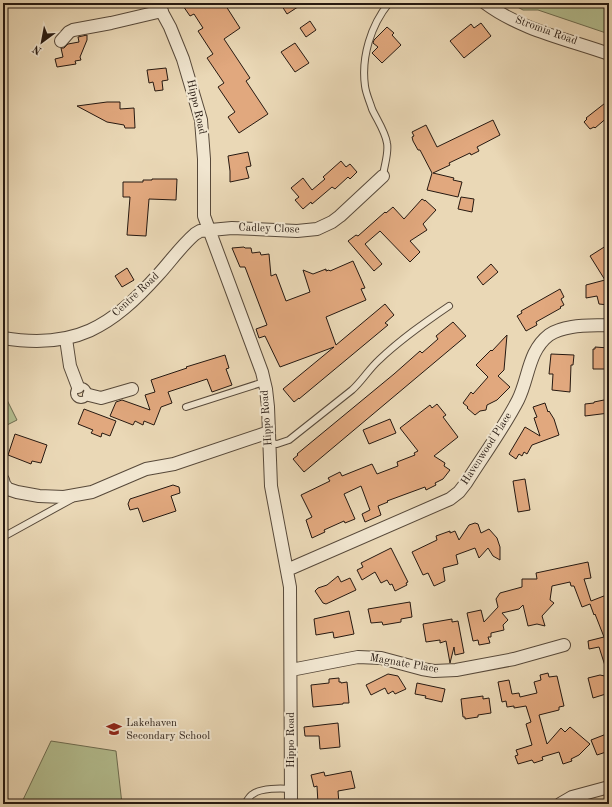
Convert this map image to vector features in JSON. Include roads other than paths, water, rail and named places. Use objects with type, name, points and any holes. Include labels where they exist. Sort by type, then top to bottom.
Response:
[{"type":"street","name":"Stromia Road","points":[[485,3],[508,18],[532,29],[609,54]]},
{"type":"street","points":[[61,41],[69,32],[73,30],[111,23],[159,7]]},
{"type":"street","name":"Hippo Road","points":[[159,7],[184,59],[201,120],[204,159],[203,212],[208,231],[262,372],[264,382],[268,407],[271,486],[290,587],[291,804]]},
{"type":"street","name":"Cadley Close","points":[[208,231],[232,228],[297,231],[317,229],[332,222],[340,216],[383,176]]},
{"type":"street","name":"Centre Road","points":[[3,338],[22,342],[44,342],[66,339],[91,331],[126,308],[148,287],[191,238],[200,232],[208,231]]},
{"type":"street","name":"Havenwood Place","points":[[287,570],[450,499],[459,492],[466,483],[514,407],[523,388],[534,352],[541,342],[550,335],[562,330],[609,325]]},
{"type":"street","points":[[66,339],[70,366],[78,387]]},
{"type":"street","points":[[89,395],[101,398],[132,389]]},
{"type":"street","points":[[3,480],[6,486],[12,491],[39,496],[60,497],[82,494],[97,490],[146,469],[174,464],[269,438]]},
{"type":"street","name":"Magnate Place","points":[[291,670],[358,657],[381,658],[434,671],[456,670],[514,659],[564,645]]},
{"type":"street","points":[[560,804],[572,797],[609,787]]},
{"type":"lane","points":[[383,176],[387,144],[365,87],[364,68],[366,52],[376,26],[381,14],[389,3]]},
{"type":"lane","points":[[269,438],[277,444],[288,440],[356,386],[377,361],[405,336],[450,306]]},
{"type":"lane","points":[[186,407],[264,382]]},
{"type":"lane","points":[[78,387],[86,388],[89,395],[86,399],[81,401],[74,396],[75,390],[78,387]]},
{"type":"lane","points":[[3,537],[82,494]]},
{"type":"lane","points":[[245,804],[251,795],[257,791],[280,788],[291,789]]},
{"type":"place","name":"Lakehaven Secondary School","points":[[114,729]]}]
